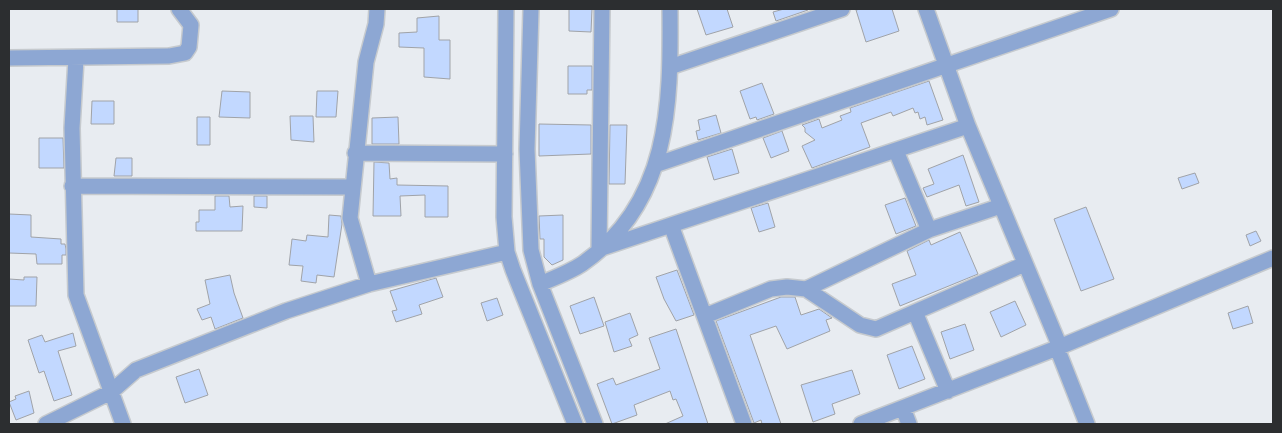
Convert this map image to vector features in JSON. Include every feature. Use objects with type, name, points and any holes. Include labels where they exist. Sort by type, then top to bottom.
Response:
[{"type":"street","points":[[9,58],[76,59],[168,56],[185,53],[189,47],[191,25],[179,9]]},
{"type":"street","points":[[369,284],[350,218],[355,153],[366,62],[376,24],[377,9]]},
{"type":"street","points":[[506,9],[504,217],[507,252],[575,424]]},
{"type":"street","points":[[531,9],[527,149],[528,213],[531,250],[540,284],[595,424]]},
{"type":"street","points":[[599,249],[602,9]]},
{"type":"street","points":[[540,284],[581,264],[628,222],[651,180],[665,126],[670,67],[670,9]]},
{"type":"street","points":[[670,67],[842,9]]},
{"type":"street","points":[[926,9],[968,126],[1025,264],[1087,424]]},
{"type":"street","points":[[655,165],[1110,9]]},
{"type":"street","points":[[76,59],[72,128],[76,295],[123,424]]},
{"type":"street","points":[[599,249],[968,126]]},
{"type":"street","points":[[896,150],[929,230]]},
{"type":"street","points":[[355,153],[505,154]]},
{"type":"street","points":[[72,186],[353,187]]},
{"type":"street","points":[[806,289],[929,230],[1001,206]]},
{"type":"street","points":[[671,225],[744,424]]},
{"type":"street","points":[[49,424],[111,392],[136,370],[286,311],[369,284],[507,252]]},
{"type":"street","points":[[861,424],[1058,348],[1273,258]]},
{"type":"street","points":[[704,316],[771,290],[788,287],[806,289],[860,325],[876,329],[1025,264]]},
{"type":"street","points":[[915,312],[948,391]]},
{"type":"street","points":[[903,408],[909,424]]},
{"type":"building","points":[[117,9],[138,9],[138,22],[117,22]]},
{"type":"building","points":[[569,9],[592,9],[591,32],[569,31]]},
{"type":"building","points":[[697,9],[727,9],[733,27],[706,35]]},
{"type":"building","points":[[784,9],[808,10],[776,21],[773,12]]},
{"type":"building","points":[[892,9],[899,31],[866,42],[856,10]]},
{"type":"building","points":[[439,16],[439,40],[450,40],[450,79],[424,77],[424,48],[399,47],[399,33],[417,32],[417,18]]},
{"type":"building","points":[[568,66],[592,66],[592,90],[587,90],[587,94],[568,94]]},
{"type":"building","points":[[929,81],[943,120],[927,125],[925,117],[920,119],[918,112],[915,113],[913,108],[893,116],[891,112],[861,123],[870,147],[812,168],[802,146],[815,140],[805,132],[805,128],[802,125],[819,119],[822,128],[842,120],[840,116],[851,112],[850,108]]},
{"type":"building","points":[[762,83],[774,114],[757,120],[756,117],[750,119],[740,91]]},
{"type":"building","points":[[222,91],[250,92],[250,118],[219,117]]},
{"type":"building","points":[[317,91],[338,91],[336,117],[316,117]]},
{"type":"building","points":[[92,101],[114,101],[114,124],[91,124]]},
{"type":"building","points":[[716,115],[721,133],[698,140],[696,131],[700,130],[698,120]]},
{"type":"building","points":[[290,116],[313,116],[314,142],[291,140]]},
{"type":"building","points":[[197,117],[210,117],[210,145],[197,145]]},
{"type":"building","points":[[398,117],[399,144],[372,144],[372,118]]},
{"type":"building","points":[[539,124],[591,125],[591,154],[539,156]]},
{"type":"building","points":[[610,125],[627,125],[625,184],[609,184]]},
{"type":"building","points":[[782,131],[789,151],[771,158],[763,138]]},
{"type":"building","points":[[39,138],[63,138],[64,168],[39,168]]},
{"type":"building","points":[[732,149],[739,173],[714,180],[707,157]]},
{"type":"building","points":[[963,155],[979,202],[966,206],[959,185],[927,197],[923,188],[934,184],[928,169]]},
{"type":"building","points":[[116,158],[132,158],[132,176],[114,176]]},
{"type":"building","points":[[374,162],[389,163],[390,179],[397,178],[397,185],[448,186],[448,217],[425,217],[425,195],[400,196],[401,216],[373,216]]},
{"type":"building","points":[[1195,173],[1199,183],[1182,189],[1178,178]]},
{"type":"building","points":[[215,196],[229,196],[230,207],[243,206],[242,231],[196,231],[196,222],[199,222],[199,210],[215,210]]},
{"type":"building","points":[[254,196],[267,196],[267,208],[254,207]]},
{"type":"building","points":[[905,198],[916,226],[896,234],[885,205]]},
{"type":"building","points":[[768,203],[775,227],[759,232],[751,208]]},
{"type":"building","points":[[1086,207],[1114,279],[1081,291],[1054,219]]},
{"type":"building","points":[[9,214],[31,215],[31,237],[61,239],[61,244],[65,244],[66,249],[66,255],[62,255],[62,264],[37,264],[36,254],[9,253]]},
{"type":"building","points":[[329,215],[341,216],[342,224],[334,277],[317,275],[316,283],[301,281],[303,266],[289,265],[292,239],[306,241],[307,235],[328,237]]},
{"type":"building","points":[[563,215],[563,260],[552,265],[544,257],[544,239],[540,239],[539,216]]},
{"type":"building","points":[[1256,231],[1261,241],[1250,246],[1246,235]]},
{"type":"building","points":[[960,232],[978,274],[900,306],[892,284],[916,275],[907,251],[929,240],[931,245]]},
{"type":"building","points":[[677,270],[694,315],[676,321],[664,299],[656,277]]},
{"type":"building","points":[[230,275],[243,318],[215,329],[211,317],[202,320],[197,309],[210,304],[205,280]]},
{"type":"building","points":[[24,277],[37,277],[36,306],[9,306],[9,279],[24,280]]},
{"type":"building","points":[[436,278],[443,297],[419,305],[422,314],[396,322],[392,311],[397,310],[390,291]]},
{"type":"building","points":[[594,297],[604,326],[580,334],[570,306]]},
{"type":"building","points":[[781,297],[795,297],[801,315],[819,309],[832,318],[826,320],[830,331],[787,349],[776,326],[750,335],[781,424],[762,424],[761,420],[754,423],[716,321]]},
{"type":"building","points":[[497,298],[503,315],[487,321],[481,303]]},
{"type":"building","points":[[1015,301],[1026,325],[1001,337],[990,312]]},
{"type":"building","points":[[1248,306],[1253,323],[1233,329],[1228,313]]},
{"type":"building","points":[[630,313],[638,335],[629,339],[632,346],[614,352],[605,322]]},
{"type":"building","points":[[965,324],[974,350],[950,359],[941,332]]},
{"type":"building","points":[[676,329],[708,424],[665,424],[683,416],[676,399],[673,400],[670,391],[634,405],[637,415],[612,424],[597,384],[613,378],[616,385],[660,369],[649,338]]},
{"type":"building","points":[[73,333],[76,346],[58,351],[72,395],[54,401],[44,371],[39,373],[28,340],[42,335],[45,342]]},
{"type":"building","points":[[912,346],[925,379],[899,389],[887,355]]},
{"type":"building","points":[[199,369],[208,395],[185,403],[176,377]]},
{"type":"building","points":[[852,370],[860,394],[832,404],[835,414],[813,422],[801,385]]},
{"type":"building","points":[[29,391],[34,413],[16,420],[9,402],[16,399],[15,396]]}]
